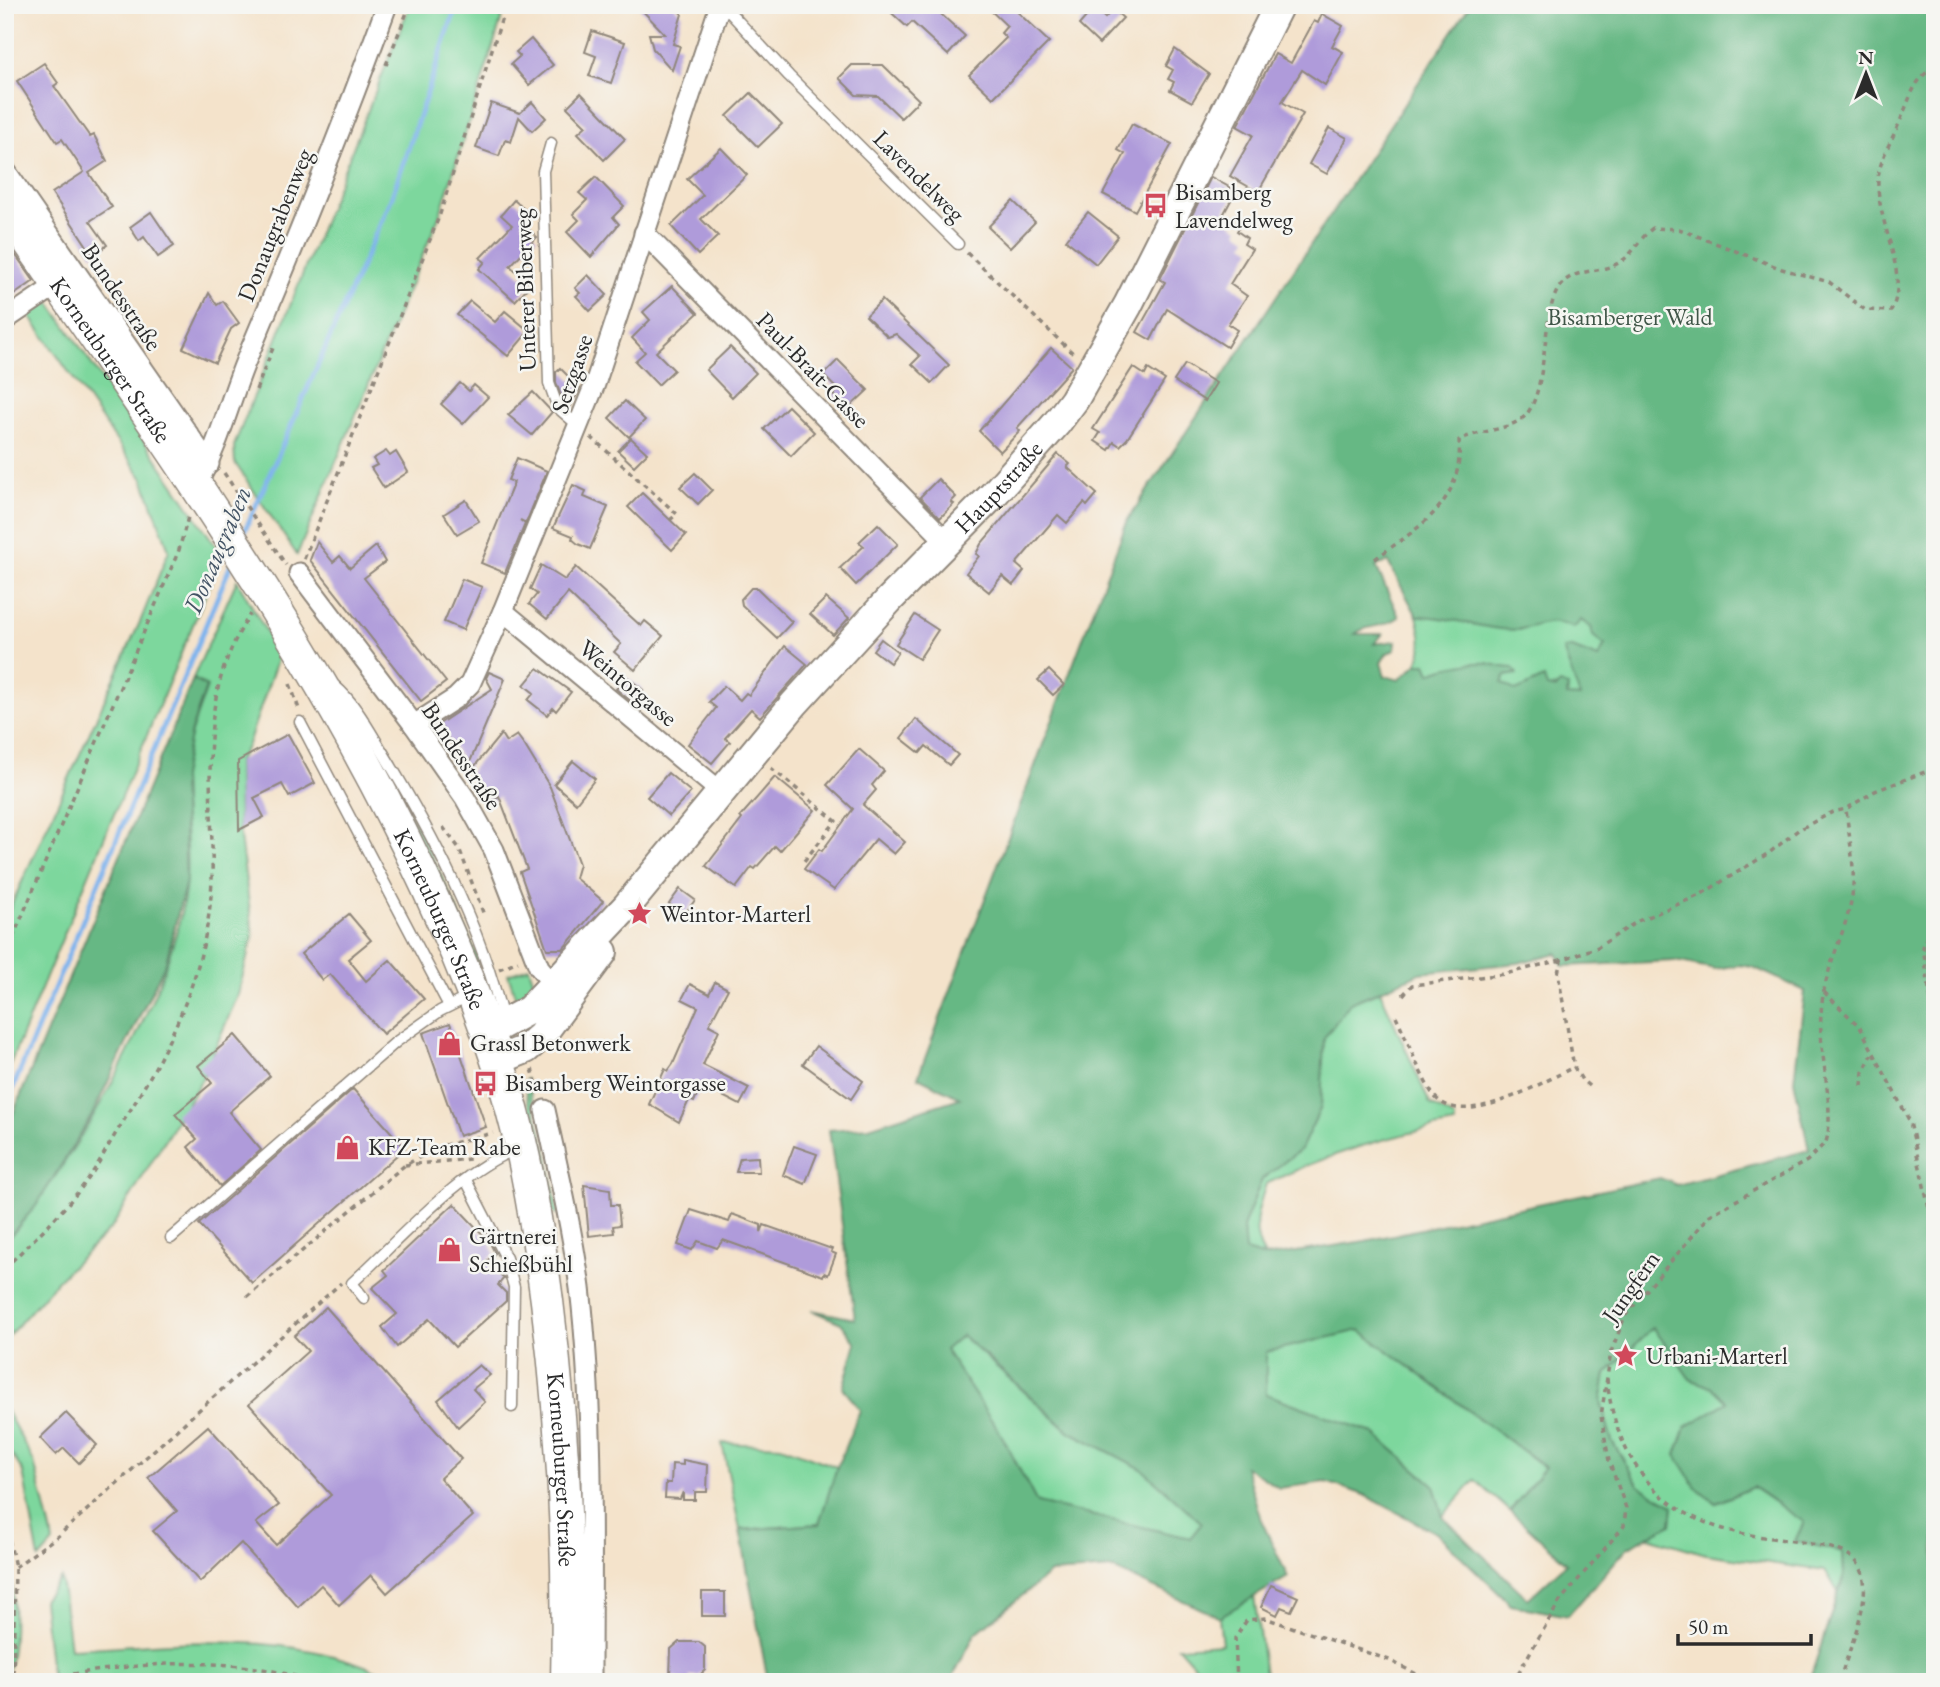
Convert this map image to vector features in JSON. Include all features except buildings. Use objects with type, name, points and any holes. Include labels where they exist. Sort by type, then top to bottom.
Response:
[{"type":"main road","name":"Hauptstraße","points":[[627,906],[603,951],[541,1036],[526,1049],[499,1039],[627,906],[753,752],[890,599],[1038,446],[1074,400],[1134,295],[1279,5]]},
{"type":"main road","name":"Korneuburger Straße","points":[[5,207],[58,284],[206,478],[261,590],[310,668],[397,825],[430,894],[461,1001],[499,1039],[505,1145],[539,1241],[561,1440],[568,1577],[568,1682]]},
{"type":"street","name":"Donaugrabenweg","points":[[206,478],[241,371],[346,115],[387,5]]},
{"type":"street","name":"Setzgasse","points":[[415,725],[456,698],[470,684],[503,611],[579,426],[722,5]]},
{"type":"street","name":"Bundesstraße","points":[[5,170],[206,478]]},
{"type":"street","name":"Paul-Brait-Gasse","points":[[644,233],[947,542]]},
{"type":"street","points":[[5,320],[58,284]]},
{"type":"street","name":"Bundesstraße","points":[[299,573],[415,725],[465,798],[494,850],[533,954],[553,984]]},
{"type":"street","name":"Weintorgasse","points":[[503,611],[721,792]]},
{"type":"street","points":[[545,1110],[574,1244],[590,1418],[591,1682]]},
{"type":"street","points":[[539,1241],[574,1244]]},
{"type":"lane","name":"Lavendelweg","points":[[722,5],[789,76],[958,244]]},
{"type":"lane","name":"Unterer Biberweg","points":[[551,143],[543,171],[549,383],[558,408],[579,426]]},
{"type":"lane","points":[[310,668],[343,693],[404,787],[465,911],[490,973],[499,1039]]},
{"type":"lane","points":[[171,1238],[396,1042],[461,1001],[300,722]]},
{"type":"lane","points":[[364,1298],[352,1283],[505,1145]]},
{"type":"lane","points":[[466,1180],[506,1258],[514,1287],[512,1407]]},
{"type":"path","points":[[299,573],[440,214],[506,5]]},
{"type":"path","points":[[1374,559],[1435,512],[1452,490],[1461,462],[1459,440],[1474,433],[1500,431],[1524,418],[1539,387],[1546,326],[1556,292],[1570,274],[1619,263],[1633,252],[1639,238],[1653,228],[1679,229],[1782,270],[1829,282],[1865,310],[1891,311],[1897,299],[1897,267],[1882,224],[1878,177],[1918,76],[1935,66]]},
{"type":"path","name":"Lavendelweg","points":[[958,244],[1092,370]]},
{"type":"path","points":[[579,426],[653,496],[677,514],[670,520]]},
{"type":"path","points":[[5,956],[179,550],[206,478],[280,556]]},
{"type":"path","points":[[5,1268],[83,1186],[131,1110],[175,1030],[200,967],[208,925],[212,878],[210,743],[219,687],[229,652],[261,590]]},
{"type":"path","points":[[753,752],[836,821],[804,860]]},
{"type":"path","points":[[1403,995],[1412,985],[1505,974],[1562,960],[1598,947],[1638,921],[1700,895],[1769,853],[1798,830],[1833,812],[1846,809],[1875,791],[1935,768]]},
{"type":"path","name":"Jungfern","points":[[1514,1682],[1560,1601],[1624,1526],[1626,1508],[1609,1461],[1601,1416],[1606,1374],[1615,1337],[1625,1316],[1701,1223],[1723,1207],[1807,1161],[1826,1142],[1828,1114],[1820,1030],[1827,969],[1852,893],[1846,809]]},
{"type":"path","points":[[1935,917],[1923,947],[1935,1030]]},
{"type":"path","points":[[1562,960],[1558,973],[1574,1067],[1589,1086]]},
{"type":"path","points":[[1824,992],[1856,1021],[1910,1122],[1935,1236]]},
{"type":"path","points":[[1396,1016],[1435,1097],[1459,1110],[1472,1110],[1500,1100],[1574,1067]]},
{"type":"path","points":[[1862,1086],[1863,1072],[1872,1055]]},
{"type":"path","points":[[531,1066],[545,1110]]},
{"type":"path","points":[[405,1165],[505,1145]]},
{"type":"path","points":[[247,1297],[405,1165],[441,1146],[505,1145]]},
{"type":"path","points":[[15,1567],[58,1536],[346,1278]]},
{"type":"path","points":[[1606,1374],[1613,1418],[1623,1447],[1639,1475],[1658,1494],[1687,1514],[1711,1525],[1829,1547],[1853,1558],[1860,1567],[1864,1578],[1862,1604],[1839,1682]]},
{"type":"path","points":[[5,1520],[15,1567],[13,1682]]},
{"type":"path","points":[[1237,1682],[1235,1638],[1247,1620],[1265,1618],[1390,1660],[1432,1682]]},
{"type":"path","points":[[24,1682],[152,1665],[220,1664],[286,1672],[314,1682]]},
{"type":"green space","points":[[410,5],[506,5],[440,214],[297,555],[235,463],[234,446]]},
{"type":"green space","name":"Bisamberger Wald","points":[[1470,5],[1935,5],[1935,1682],[1809,1682],[1844,1575],[1843,1552],[1795,1541],[1804,1522],[1753,1487],[1716,1503],[1696,1487],[1676,1455],[1686,1427],[1727,1402],[1713,1388],[1690,1379],[1653,1327],[1606,1374],[1601,1402],[1612,1441],[1639,1486],[1673,1505],[1671,1524],[1627,1548],[1568,1616],[1511,1605],[1438,1534],[1365,1495],[1326,1482],[1279,1488],[1245,1466],[1261,1520],[1288,1577],[1219,1617],[1113,1569],[1050,1573],[975,1634],[953,1676],[955,1682],[768,1682],[740,1530],[819,1524],[837,1467],[860,1410],[843,1388],[856,1343],[841,1323],[811,1310],[855,1319],[829,1130],[869,1127],[960,1098],[918,1077],[1127,521]],"holes":[[[1388,562],[1417,616],[1511,630],[1553,623],[1574,628],[1581,620],[1591,627],[1593,636],[1605,645],[1598,658],[1572,648],[1563,649],[1580,697],[1567,696],[1568,686],[1560,684],[1555,689],[1547,687],[1544,678],[1516,691],[1502,683],[1505,676],[1517,674],[1513,668],[1486,663],[1457,665],[1430,673],[1426,664],[1417,664],[1399,680],[1385,676],[1381,663],[1387,653],[1395,650],[1396,641],[1374,644],[1383,634],[1355,634],[1399,617],[1376,566]],[[1557,953],[1563,966],[1675,961],[1715,969],[1739,965],[1753,967],[1805,991],[1794,1080],[1809,1150],[1677,1185],[1660,1178],[1365,1241],[1265,1257],[1245,1251],[1243,1227],[1262,1179],[1301,1149],[1321,1107],[1324,1038],[1350,1003],[1420,973],[1518,963]],[[1360,1330],[1545,1467],[1510,1511],[1567,1563],[1528,1599],[1443,1517],[1434,1485],[1373,1433],[1266,1394],[1266,1352]],[[962,1335],[1069,1431],[1142,1469],[1202,1523],[1190,1538],[1037,1503],[1002,1436],[945,1350]]]},
{"type":"green space","points":[[48,300],[222,555],[5,1076],[5,919],[140,622],[169,550],[143,479],[29,315]]},
{"type":"green space","points":[[237,580],[279,654],[247,747],[238,761],[239,830],[253,934],[238,995],[202,1079],[112,1227],[57,1281],[5,1340],[5,1243],[61,1168],[118,1071],[144,1020],[179,922],[187,867],[183,767],[191,732],[207,687],[193,678]]},
{"type":"green space","points":[[1417,616],[1439,616],[1519,630],[1539,622],[1580,620],[1591,627],[1605,645],[1598,658],[1572,648],[1580,698],[1567,697],[1568,686],[1516,691],[1501,683],[1505,676],[1487,663],[1440,669],[1429,674],[1426,664],[1417,664],[1422,646]]},
{"type":"green space","points":[[193,679],[206,687],[191,731],[182,777],[186,881],[166,962],[92,1115],[36,1206],[5,1241],[5,1133]]},
{"type":"green space","points":[[356,719],[422,837],[479,961],[474,963]]},
{"type":"green space","points":[[529,967],[535,985],[519,1007],[508,974]]},
{"type":"green space","points":[[1380,991],[1430,1104],[1455,1118],[1455,1124],[1358,1147],[1266,1184],[1256,1230],[1265,1257],[1244,1251],[1243,1227],[1262,1179],[1301,1149],[1321,1107],[1324,1038],[1350,1003]]},
{"type":"green space","points":[[526,1078],[548,1157],[558,1213],[556,1215],[551,1210],[525,1087]]},
{"type":"green space","points":[[1653,1327],[1690,1379],[1713,1388],[1727,1402],[1686,1427],[1676,1455],[1717,1503],[1752,1487],[1804,1522],[1795,1541],[1843,1551],[1844,1575],[1838,1591],[1825,1571],[1706,1554],[1645,1536],[1671,1524],[1673,1505],[1639,1486],[1612,1441],[1601,1402],[1606,1374]]},
{"type":"green space","points":[[1360,1330],[1545,1468],[1510,1511],[1475,1480],[1442,1517],[1434,1485],[1373,1433],[1266,1394],[1266,1352]]},
{"type":"green space","points":[[961,1335],[1068,1431],[1142,1469],[1202,1523],[1190,1538],[1037,1503],[1002,1436],[944,1349]]},
{"type":"green space","points":[[5,1408],[34,1462],[51,1531],[53,1543],[39,1559],[23,1472],[5,1443]]},
{"type":"green space","points":[[722,1443],[781,1446],[837,1467],[819,1524],[740,1530]]},
{"type":"green space","points":[[5,1534],[12,1587],[13,1628],[5,1680]]},
{"type":"green space","points":[[61,1578],[70,1649],[197,1642],[280,1646],[321,1653],[361,1665],[401,1682],[52,1682],[43,1600]]},
{"type":"green space","points":[[1254,1596],[1266,1682],[1209,1682],[1178,1647],[1222,1644],[1219,1617]]},
{"type":"waterway","name":"Donaugraben","points":[[242,537],[391,199],[457,5]]},
{"type":"waterway","name":"Donaugraben","points":[[5,1107],[232,562]]},
{"type":"place","name":"Bisamberg Lavendelweg","points":[[1155,206]]},
{"type":"place","name":"Weintor-Marterl","points":[[640,914]]},
{"type":"place","name":"Grassl Betonwerk","points":[[450,1043]]},
{"type":"place","name":"Bisamberg Weintorgasse","points":[[485,1083]]},
{"type":"place","name":"KFZ-Team Rabe","points":[[348,1147]]},
{"type":"place","name":"Gärtnerei Schießbühl","points":[[449,1250]]},
{"type":"place","name":"Urbani-Marterl","points":[[1626,1356]]}]
